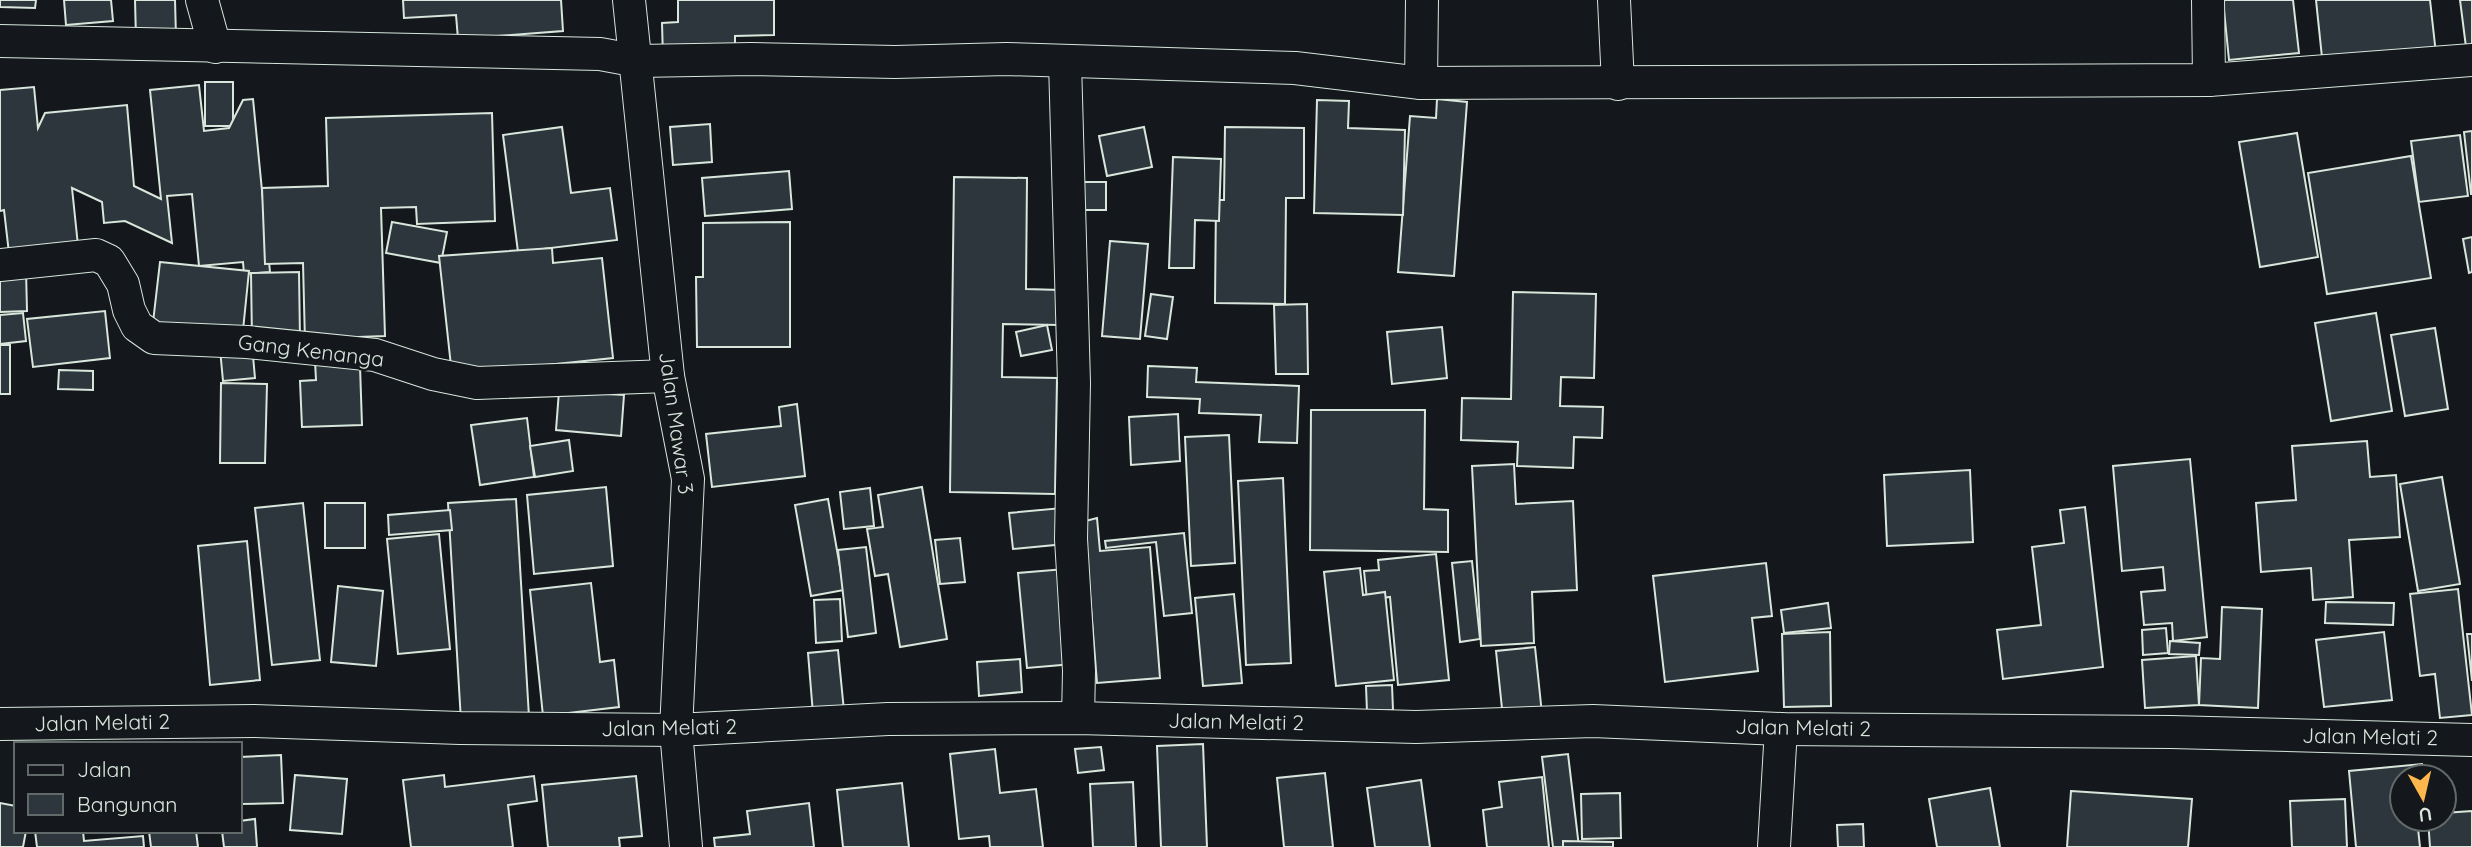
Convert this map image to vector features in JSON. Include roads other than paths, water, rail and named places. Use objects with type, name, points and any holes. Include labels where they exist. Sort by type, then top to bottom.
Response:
[{"type":"street","points":[[202,0],[215,47]]},
{"type":"street","name":"Jalan Mawar 3","points":[[629,0],[638,61],[668,376],[688,479],[676,730],[687,847]]},
{"type":"street","points":[[1421,83],[1422,0]]},
{"type":"street","points":[[1614,0],[1618,84]]},
{"type":"street","points":[[2208,0],[2209,80]]},
{"type":"street","points":[[0,41],[600,54],[638,61],[751,59],[895,62],[1006,58],[1295,68],[1421,83],[2209,80],[2472,60]]},
{"type":"street","points":[[1065,62],[1074,383],[1071,539],[1079,671],[1078,718]]},
{"type":"street","name":"Gang Kenanga","points":[[0,265],[96,255],[109,261],[123,284],[129,310],[137,326],[153,338],[247,342],[375,355],[433,374],[477,383],[668,376]]},
{"type":"street","name":"Jalan Melati 2","points":[[0,724],[254,721],[460,728],[676,730],[888,719],[1078,718],[1416,727],[1593,721],[1781,729],[2171,733],[2472,740]]},
{"type":"street","points":[[1774,847],[1781,729]]}]
